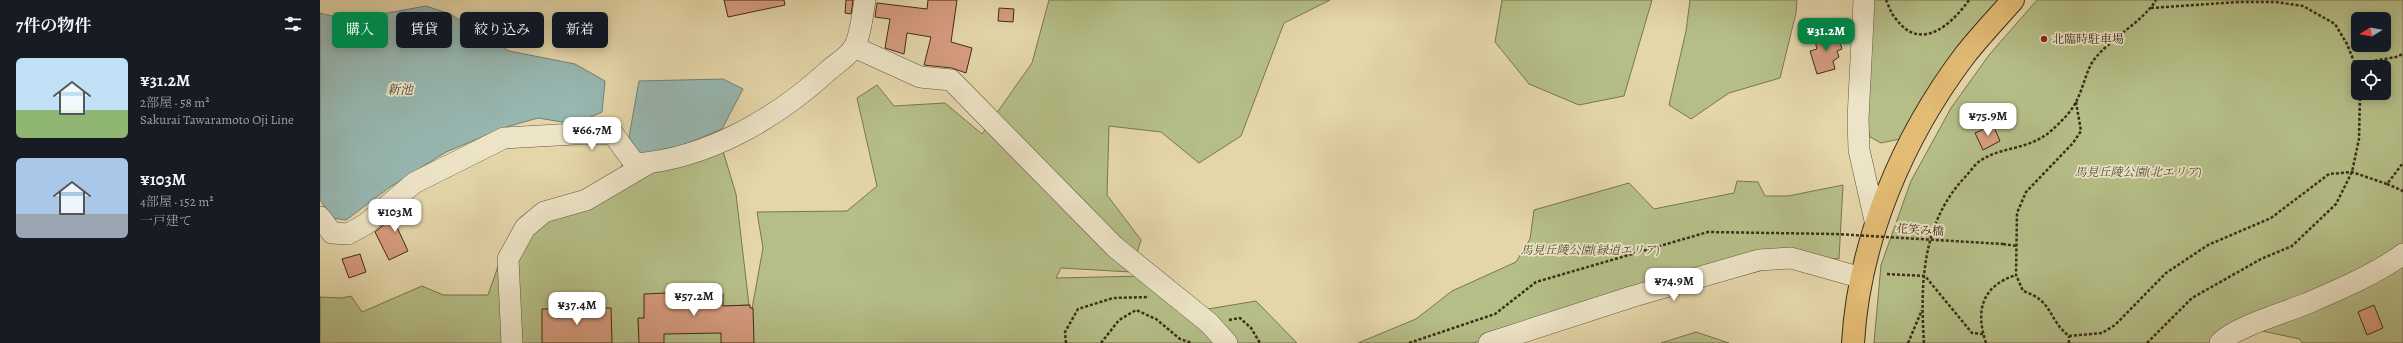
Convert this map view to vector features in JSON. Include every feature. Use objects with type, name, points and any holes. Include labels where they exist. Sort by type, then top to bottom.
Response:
[{"type":"main road","points":[[1853,343],[1862,278],[1876,225],[1899,167],[1919,125],[1965,56],[2013,0]]},
{"type":"street","points":[[320,217],[332,232],[348,234],[366,224],[414,183],[504,138],[575,134],[613,134],[635,164],[662,162],[704,149],[764,119],[806,92],[854,47],[865,0]]},
{"type":"street","points":[[1864,0],[1858,118],[1859,150],[1876,225]]},
{"type":"street","points":[[854,47],[920,78],[951,80],[1115,247],[1210,323],[1227,343]]},
{"type":"street","points":[[512,343],[508,259],[525,228],[544,212],[586,200],[649,163]]},
{"type":"street","points":[[2220,343],[2249,326],[2308,303],[2372,272],[2403,254]]},
{"type":"street","points":[[1489,343],[1552,322],[1759,260],[1791,258],[1862,278]]},
{"type":"path","points":[[1886,0],[1896,20],[1912,33],[1935,33],[1955,19],[1969,0]]},
{"type":"path","points":[[1924,343],[1923,308],[1926,250],[1940,210],[1959,183],[1982,159],[2028,145],[2052,130],[2076,102],[2093,62],[2119,35],[2151,8],[2156,0]]},
{"type":"path","points":[[2151,8],[2222,1],[2262,1],[2303,6],[2335,24],[2347,44],[2353,60]]},
{"type":"path","points":[[2378,60],[2396,57],[2403,54]]},
{"type":"path","points":[[2147,343],[2192,298],[2261,259],[2292,246],[2336,204],[2352,172],[2359,139],[2360,100]]},
{"type":"path","points":[[2076,102],[2081,131],[2074,143],[2026,192],[2017,214],[2016,275],[2023,291],[2044,302],[2054,315],[2058,328],[2069,336],[2102,333],[2114,325],[2166,273],[2208,245],[2272,218],[2329,174],[2352,172],[2403,191]]},
{"type":"path","points":[[2387,184],[2403,163]]},
{"type":"path","name":"花笑み橋","points":[[1409,343],[1495,314],[1536,282],[1708,232],[1836,234],[2017,246]]},
{"type":"path","points":[[1888,274],[1925,276],[1972,333],[1983,334]]},
{"type":"path","points":[[1986,343],[1980,322],[1983,303],[1990,289],[2002,280],[2016,275]]},
{"type":"path","points":[[1066,343],[1065,332],[1078,309],[1113,298],[1148,296],[1154,300]]},
{"type":"path","points":[[1908,343],[1923,308]]},
{"type":"path","points":[[1101,343],[1119,320],[1136,310],[1156,319],[1180,339],[1192,343]]},
{"type":"path","points":[[1210,323],[1240,318],[1251,328],[1260,343]]},
{"type":"path","points":[[2069,336],[2069,343]]},
{"type":"green space","points":[[1049,0],[1330,0],[1284,23],[1241,136],[1199,163],[1161,132],[1109,126],[1107,195],[1141,240],[1131,272],[1061,268],[1056,278],[1143,276],[1208,309],[1256,301],[1297,343],[649,343],[677,316],[750,320],[763,248],[757,212],[847,211],[877,186],[857,98],[877,85],[894,106],[945,103],[982,134],[1032,63]]},
{"type":"green space","points":[[1502,0],[1652,0],[1624,96],[1579,105],[1529,84],[1495,42]]},
{"type":"green space","points":[[1690,0],[1797,0],[1796,13],[1780,78],[1729,93],[1691,119],[1669,105],[1686,31]]},
{"type":"green space","points":[[1873,0],[1999,0],[1900,139],[1881,143],[1870,137],[1864,117]]},
{"type":"green space","name":"馬見丘陵公園(北エリア)","points":[[2037,0],[2403,0],[2403,343],[2302,343],[2300,339],[2238,326],[2216,343],[1874,343],[1881,265],[1911,181],[1951,108],[1989,55]]},
{"type":"green space","points":[[722,148],[736,194],[749,305],[657,309],[638,321],[640,343],[320,343],[320,297],[342,298],[351,296],[362,312],[422,286],[443,295],[488,295],[502,255],[521,217],[539,204],[577,197],[620,173],[622,165],[648,173]]},
{"type":"green space","name":"馬見丘陵公園(緑道エリア)","points":[[1737,181],[1758,182],[1765,196],[1788,196],[1843,185],[1839,259],[1815,257],[1473,343],[1358,343],[1416,319],[1452,291],[1516,262],[1530,239],[1534,210],[1629,183],[1654,209],[1734,193]]},
{"type":"green space","points":[[1696,332],[1729,343],[1661,343]]},
{"type":"water","name":"新池","points":[[426,6],[444,12],[396,12],[396,48],[452,48],[452,15],[460,20],[460,48],[504,48],[509,51],[575,64],[605,81],[602,112],[584,120],[562,122],[538,118],[506,127],[446,152],[390,187],[346,220],[333,218],[320,200],[320,13],[332,16],[332,48],[388,48],[388,13]]},
{"type":"water","points":[[723,79],[743,89],[722,129],[655,157],[639,153],[629,137],[639,81]]},
{"type":"building","points":[[724,0],[784,0],[785,5],[728,17]]},
{"type":"building","points":[[846,0],[853,0],[851,14],[845,13]]},
{"type":"building","points":[[928,0],[957,0],[951,42],[972,48],[966,73],[952,68],[924,65],[931,37],[907,33],[904,54],[885,48],[890,19],[875,17],[877,3],[927,9]]},
{"type":"building","points":[[999,8],[1014,9],[1013,22],[998,21]]},
{"type":"building","points":[[1834,31],[1837,33],[1842,49],[1837,51],[1839,57],[1833,61],[1835,69],[1817,74],[1810,51],[1817,49],[1814,37]]},
{"type":"building","points":[[1993,125],[2000,141],[1983,150],[1975,133]]},
{"type":"building","points":[[412,201],[417,213],[396,225],[408,251],[389,260],[375,232]]},
{"type":"building","points":[[360,254],[366,272],[349,278],[342,259]]},
{"type":"building","points":[[712,291],[712,294],[723,294],[723,306],[750,305],[750,308],[753,308],[754,343],[721,343],[721,333],[664,334],[664,343],[639,343],[638,318],[644,318],[644,294]]},
{"type":"building","points":[[2374,305],[2383,328],[2367,335],[2358,312]]},
{"type":"building","points":[[611,308],[612,343],[542,343],[542,309]]},
{"type":"place","name":"北臨時駐車場","points":[[2044,39]]}]
